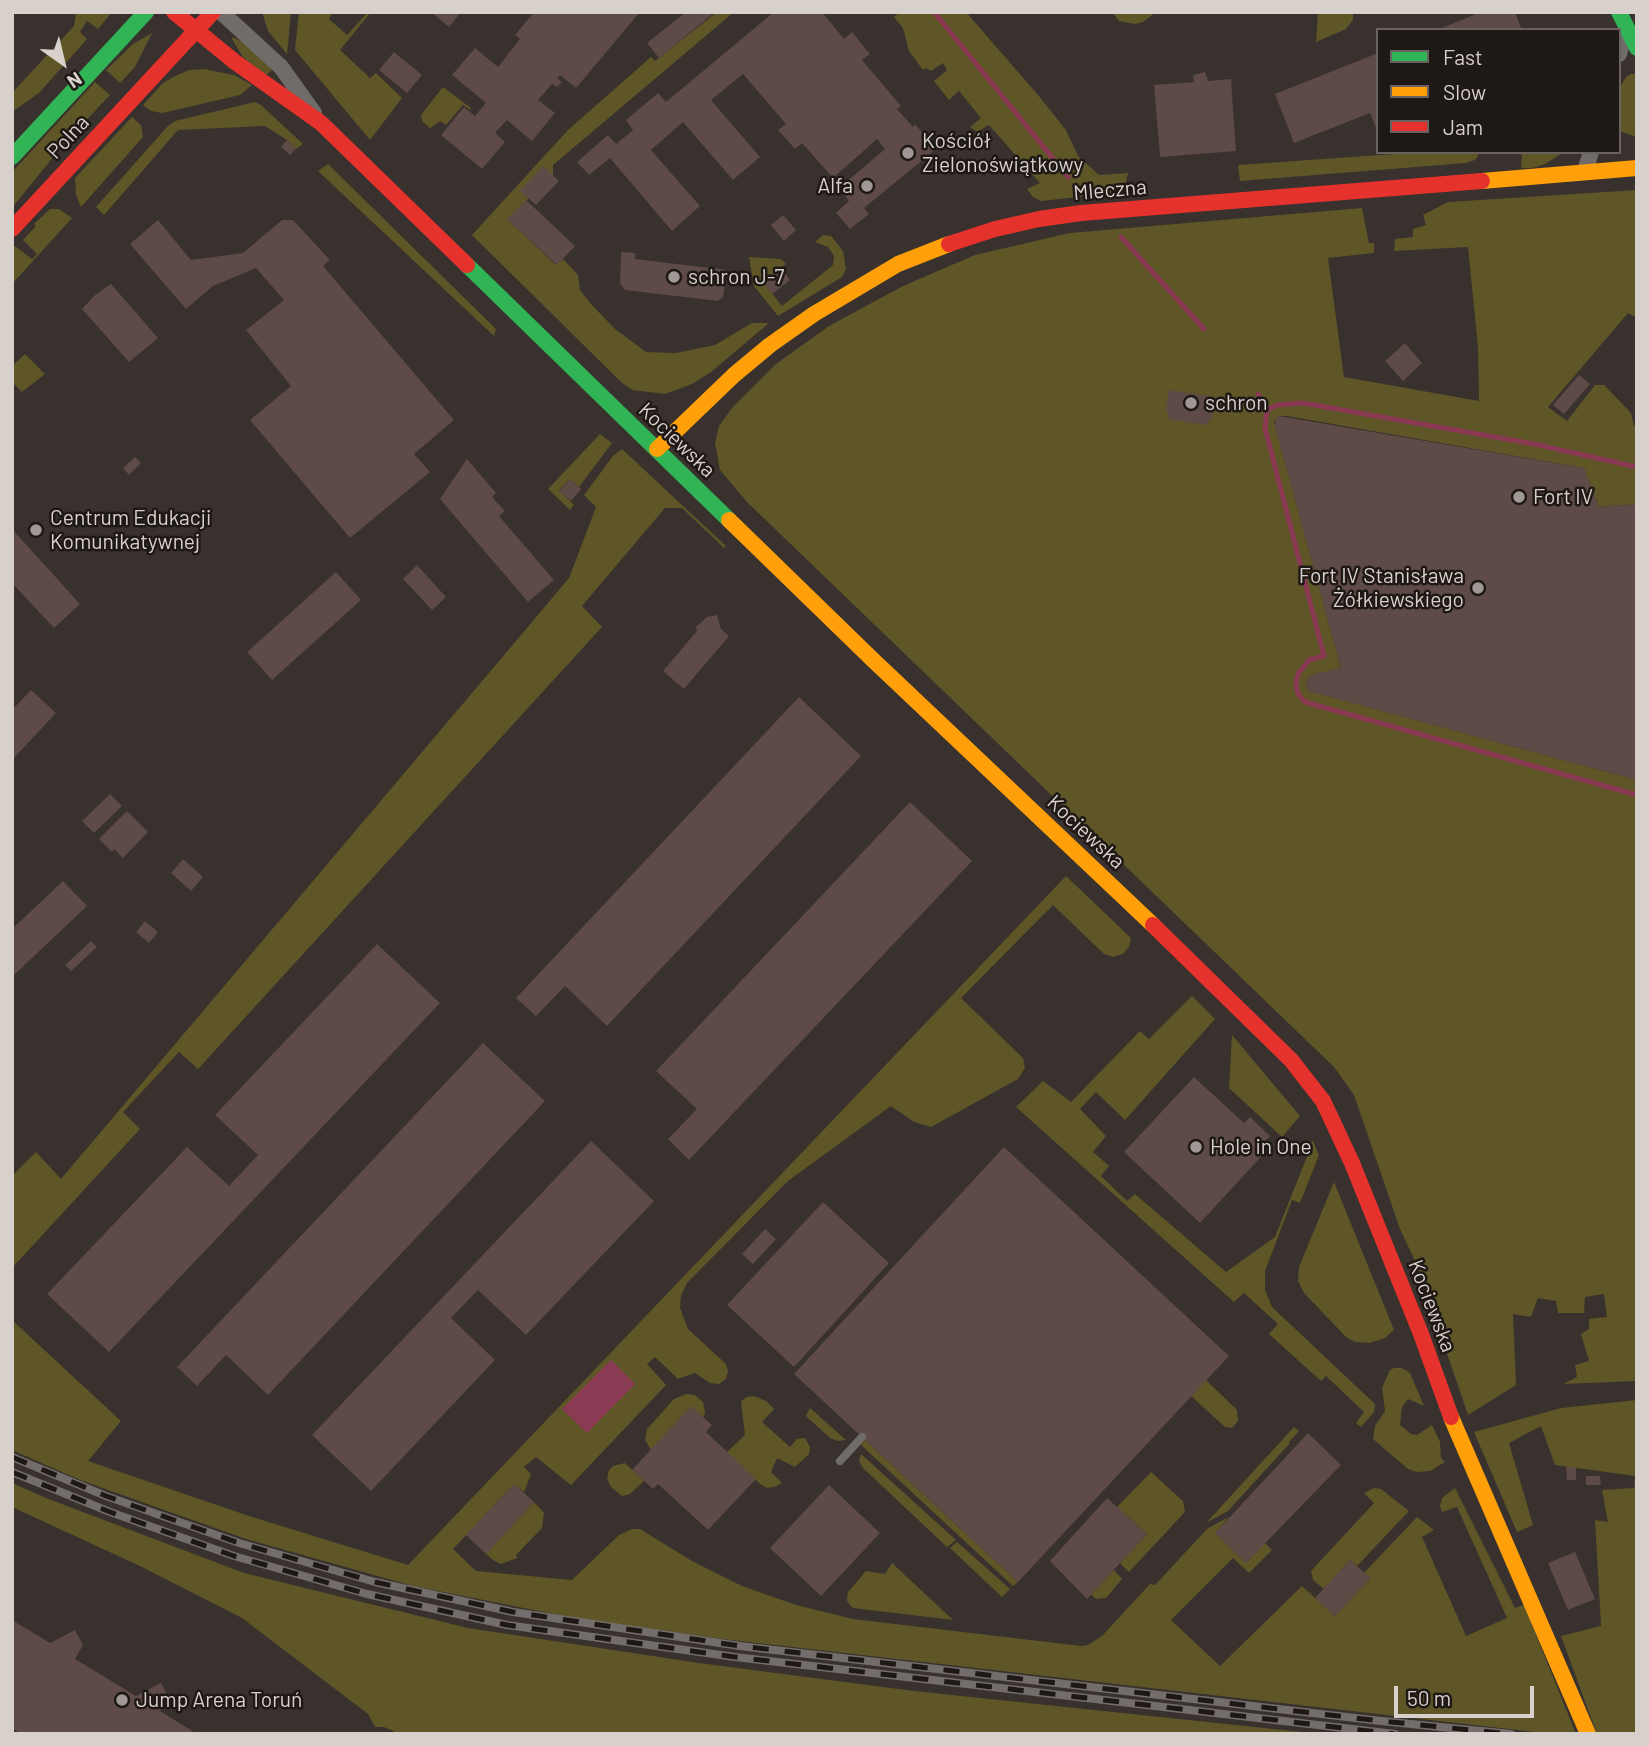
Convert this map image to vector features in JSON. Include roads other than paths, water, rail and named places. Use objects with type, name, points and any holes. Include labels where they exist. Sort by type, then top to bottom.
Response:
[{"type":"street","name":"Polna","points":[[12,156],[146,12]]},
{"type":"street","name":"Kociewska","points":[[174,12],[195,32],[321,123],[872,659],[1291,1060],[1323,1101],[1356,1172],[1422,1334],[1456,1431],[1588,1734]]},
{"type":"street","name":"Polna","points":[[12,229],[213,12]]},
{"type":"street","name":"Kociewska","points":[[221,12],[281,67],[321,123]]},
{"type":"street","points":[[1619,12],[1637,48]]},
{"type":"street","points":[[1621,47],[1626,29]]},
{"type":"street","points":[[1585,171],[1590,154]]},
{"type":"street","name":"Mleczna","points":[[657,449],[734,375],[814,314],[898,264],[958,240],[995,229],[1081,213],[1637,168]]},
{"type":"lane","points":[[840,1461],[862,1437]]},
{"type":"waterway","points":[[934,12],[1068,177]]},
{"type":"waterway","points":[[1121,237],[1204,329]]},
{"type":"waterway","points":[[1258,394],[1267,410],[1265,428],[1324,656],[1309,660],[1298,674],[1298,694],[1305,702],[1637,795]]},
{"type":"waterway","points":[[1267,410],[1277,405],[1303,403],[1534,444],[1637,467]]},
{"type":"railway","points":[[12,1457],[106,1496],[239,1543],[375,1582],[513,1612],[740,1646],[1511,1734]]},
{"type":"railway","points":[[12,1472],[110,1512],[234,1556],[367,1594],[507,1625],[735,1657],[1395,1734]]},
{"type":"place","name":"Kościół Zielonoświątkowy","points":[[908,153]]},
{"type":"place","name":"Alfa","points":[[867,186]]},
{"type":"place","name":"schron J-7","points":[[674,277]]},
{"type":"place","name":"schron","points":[[1191,403]]},
{"type":"place","name":"Fort IV","points":[[1519,497]]},
{"type":"place","name":"Centrum Edukacji Komunikatywnej","points":[[36,530]]},
{"type":"place","name":"Fort IV Stanisława Żółkiewskiego","points":[[1478,588]]},
{"type":"place","name":"Hole in One","points":[[1196,1147]]},
{"type":"place","name":"Jump Arena Toruń","points":[[122,1700]]}]
